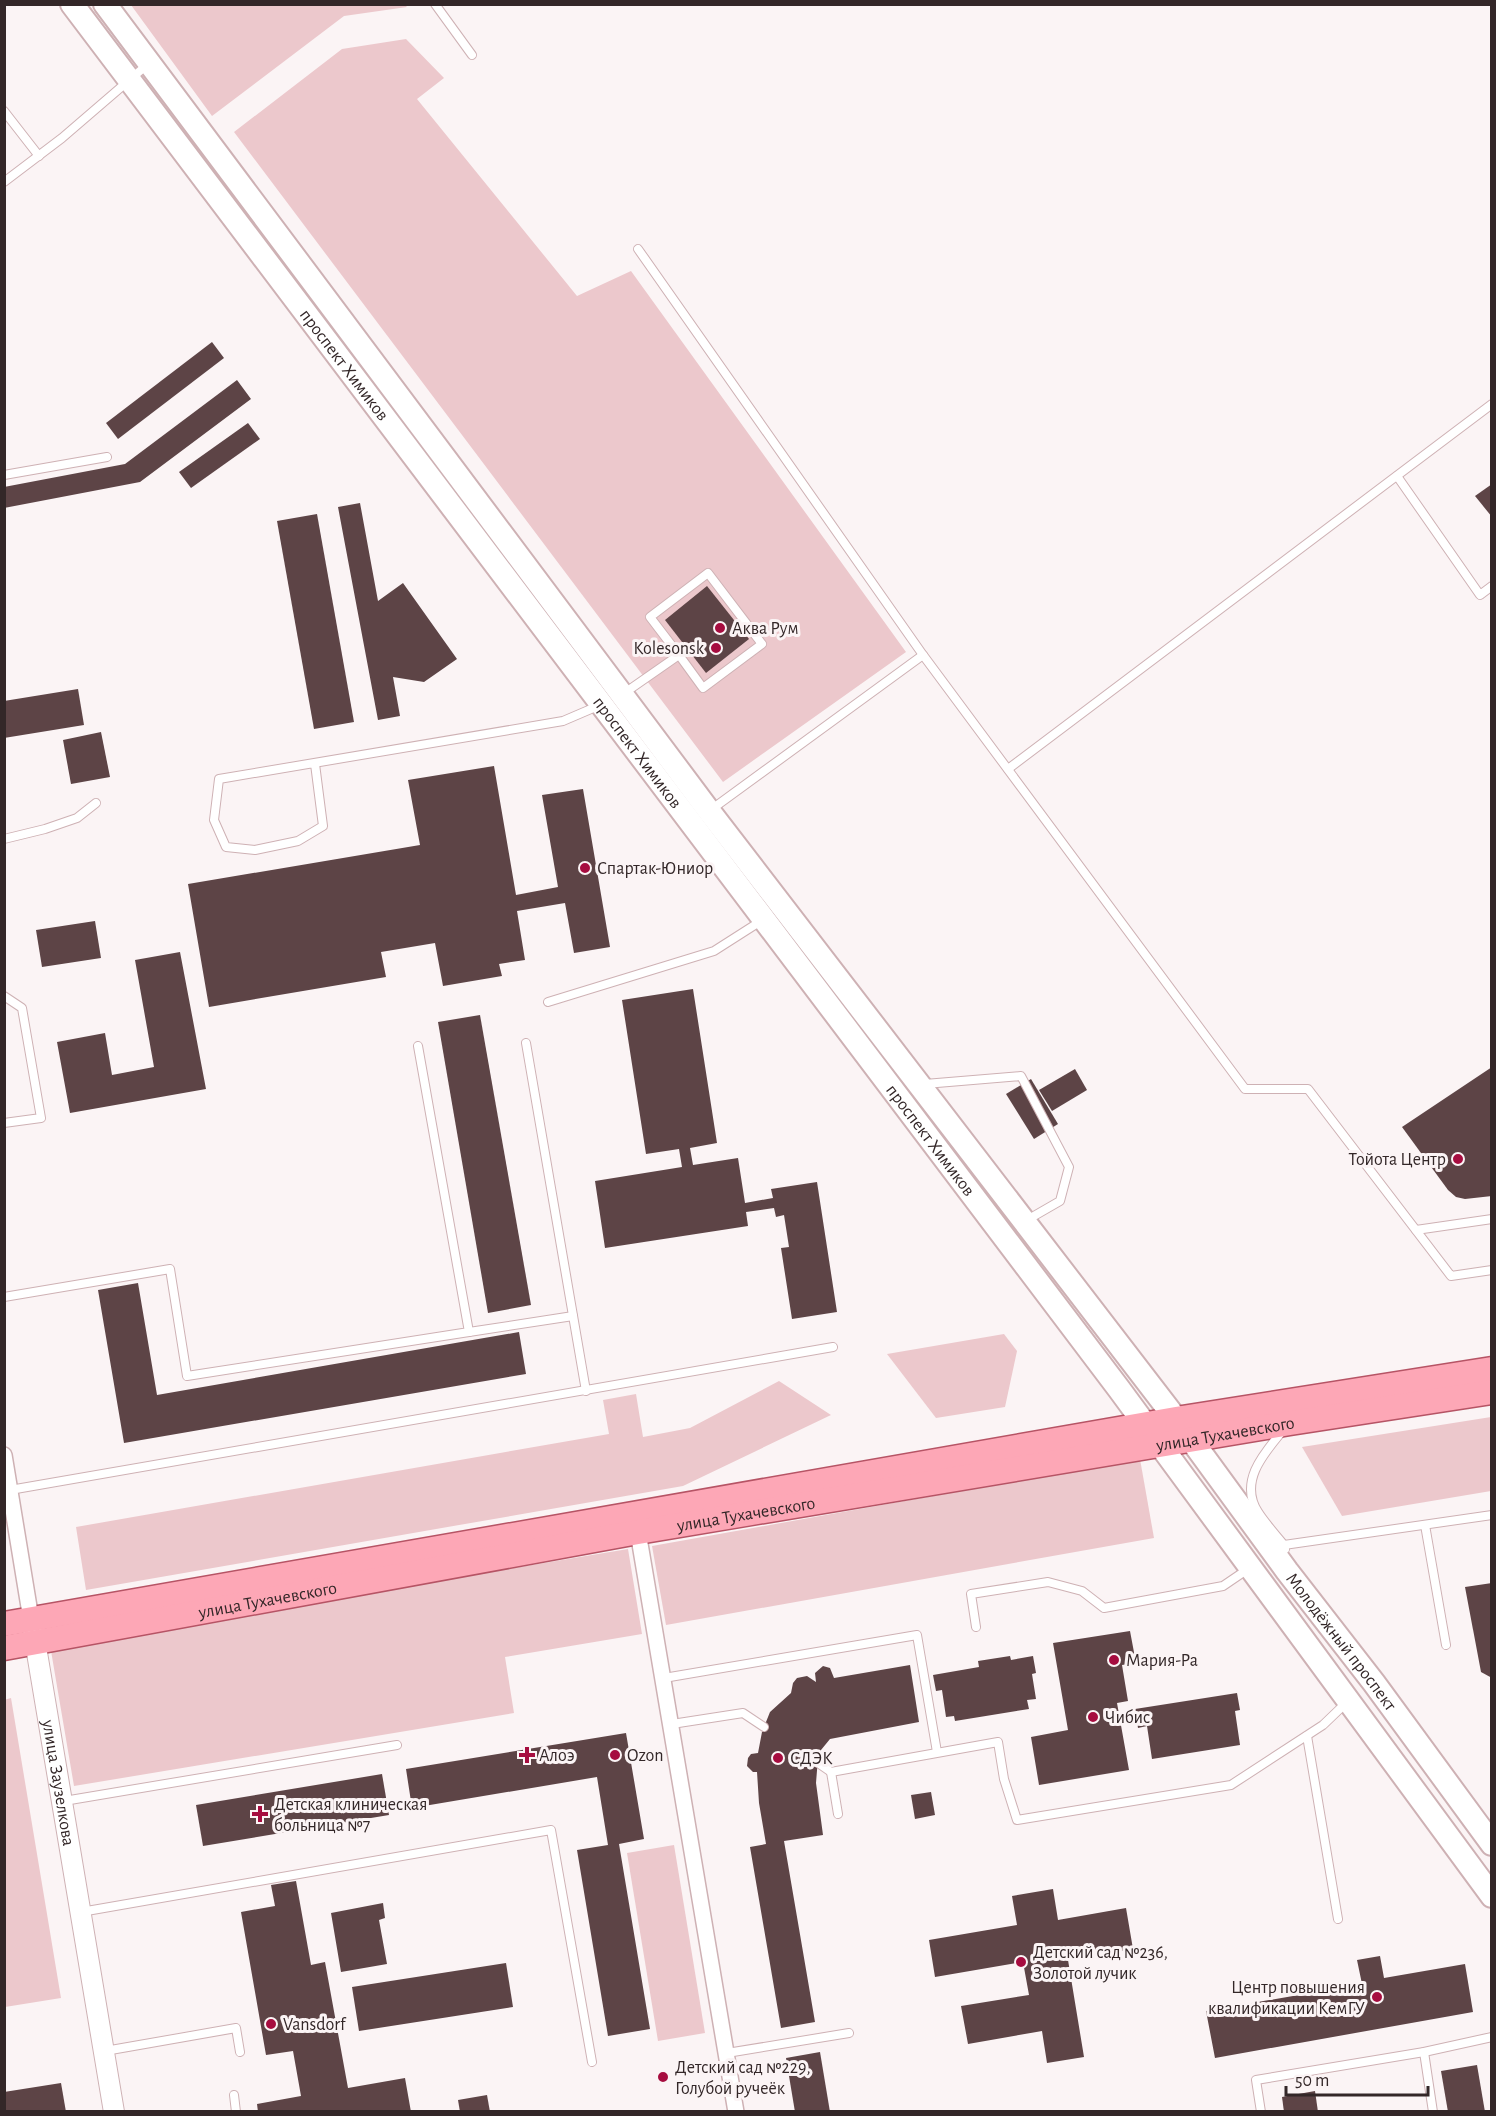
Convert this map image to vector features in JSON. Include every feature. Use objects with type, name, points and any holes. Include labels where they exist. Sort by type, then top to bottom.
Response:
[{"type":"main road","name":"проспект Химиков","points":[[72,4],[1200,1499]]},
{"type":"main road","name":"проспект Химиков","points":[[105,4],[709,811],[1191,1440]]},
{"type":"main road","name":"улица Тухачевского","points":[[4,1647],[33,1630],[1176,1419],[1491,1370]]},
{"type":"main road","name":"улица Тухачевского","points":[[4,1624],[33,1630],[1491,1392]]},
{"type":"main road","name":"Молодёжный проспект","points":[[1191,1440],[1287,1571],[1374,1683],[1491,1845]]},
{"type":"main road","name":"Молодёжный проспект","points":[[1200,1499],[1491,1896]]},
{"type":"street","name":"улица Заузелкова","points":[[4,1455],[114,2112]]},
{"type":"street","points":[[638,1532],[736,2112]]},
{"type":"lane","points":[[435,4],[472,55]]},
{"type":"lane","points":[[4,182],[62,138],[149,63]]},
{"type":"lane","points":[[4,111],[39,156]]},
{"type":"lane","points":[[638,249],[923,655],[1245,1089],[1308,1089],[1450,1276],[1491,1270]]},
{"type":"lane","points":[[1008,769],[1491,404]]},
{"type":"lane","points":[[4,475],[107,457]]},
{"type":"lane","points":[[1397,476],[1480,595],[1491,586]]},
{"type":"lane","points":[[708,573],[762,644],[703,688],[678,655],[650,617],[708,573]]},
{"type":"lane","points":[[622,695],[678,655]]},
{"type":"lane","points":[[691,825],[923,655]]},
{"type":"lane","points":[[315,764],[324,826],[297,841],[255,850],[226,847],[214,820],[219,779],[563,721],[601,704]]},
{"type":"lane","points":[[4,839],[77,818],[96,803]]},
{"type":"lane","points":[[548,1002],[714,951],[762,920]]},
{"type":"lane","points":[[4,996],[22,1008],[41,1118],[4,1124]]},
{"type":"lane","points":[[526,1043],[586,1391]]},
{"type":"lane","points":[[418,1046],[469,1332]]},
{"type":"lane","points":[[918,1084],[1021,1076],[1069,1167],[1060,1201],[1023,1222]]},
{"type":"lane","points":[[1416,1230],[1491,1219]]},
{"type":"lane","points":[[4,1297],[170,1269],[187,1377],[573,1316]]},
{"type":"lane","points":[[10,1490],[832,1347]]},
{"type":"lane","points":[[1287,1571],[1284,1545],[1256,1510],[1249,1487],[1261,1457],[1290,1423]]},
{"type":"lane","points":[[1284,1545],[1491,1515]]},
{"type":"lane","points":[[1425,1525],[1446,1644]]},
{"type":"lane","points":[[976,1627],[971,1594],[1048,1582],[1082,1591],[1104,1608],[1223,1586],[1251,1567]]},
{"type":"lane","points":[[664,1678],[917,1635],[937,1752]]},
{"type":"lane","points":[[818,1763],[831,1772],[998,1742],[1004,1779],[1017,1820],[1231,1785],[1323,1725],[1348,1701]]},
{"type":"lane","points":[[672,1724],[743,1713],[765,1727]]},
{"type":"lane","points":[[1306,1736],[1338,1919]]},
{"type":"lane","points":[[62,1801],[397,1745]]},
{"type":"lane","points":[[831,1772],[838,1814]]},
{"type":"lane","points":[[81,1912],[551,1830],[592,2062]]},
{"type":"lane","points":[[104,2051],[236,2028],[240,2052]]},
{"type":"lane","points":[[727,2053],[849,2033]]},
{"type":"lane","points":[[1261,2112],[1256,2080],[1424,2052],[1491,2037]]},
{"type":"lane","points":[[1424,2052],[1433,2112]]},
{"type":"lane","points":[[234,2096],[236,2112]]},
{"type":"shaded area","points":[[131,5],[405,5],[407,7],[344,16],[212,116]]},
{"type":"shaded area","points":[[406,39],[444,78],[417,99],[577,296],[631,271],[906,652],[723,782],[234,132],[342,49]]},
{"type":"shaded area","points":[[1004,1334],[1017,1351],[1005,1407],[936,1418],[887,1354]]},
{"type":"shaded area","points":[[779,1381],[831,1415],[683,1486],[86,1590],[76,1527],[609,1434],[603,1400],[636,1394],[643,1437],[690,1428]]},
{"type":"shaded area","points":[[1491,1417],[1491,1491],[1342,1516],[1302,1447]]},
{"type":"shaded area","points":[[1140,1459],[1154,1538],[666,1625],[652,1546]]},
{"type":"shaded area","points":[[628,1549],[642,1634],[505,1657],[514,1713],[74,1786],[50,1645]]},
{"type":"shaded area","points":[[11,1698],[61,1998],[5,2007],[4,1700]]},
{"type":"shaded area","points":[[674,1845],[705,2033],[658,2041],[627,1853]]},
{"type":"building","points":[[212,342],[224,358],[118,439],[106,423]]},
{"type":"building","points":[[237,380],[251,399],[140,482],[4,508],[4,487],[125,464]]},
{"type":"building","points":[[248,423],[260,439],[191,488],[179,472]]},
{"type":"building","points":[[1492,484],[1492,517],[1475,496]]},
{"type":"building","points":[[360,503],[378,601],[403,583],[457,659],[424,682],[393,677],[400,716],[378,720],[338,507]]},
{"type":"building","points":[[317,514],[354,722],[314,729],[277,521]]},
{"type":"building","points":[[707,586],[749,639],[706,673],[665,620]]},
{"type":"building","points":[[78,689],[84,725],[4,738],[4,701]]},
{"type":"building","points":[[101,732],[110,777],[71,784],[63,740]]},
{"type":"building","points":[[494,766],[516,895],[558,887],[542,795],[583,789],[610,947],[574,953],[565,903],[517,911],[525,960],[499,964],[502,976],[443,986],[435,943],[381,952],[386,977],[209,1007],[188,884],[420,845],[408,780]]},
{"type":"building","points":[[95,921],[101,958],[42,967],[36,930]]},
{"type":"building","points":[[180,952],[206,1089],[70,1113],[57,1042],[105,1033],[112,1075],[154,1067],[135,960]]},
{"type":"building","points":[[693,989],[717,1143],[690,1148],[693,1165],[738,1158],[745,1203],[773,1198],[771,1189],[817,1182],[837,1312],[792,1319],[781,1248],[789,1247],[784,1215],[776,1217],[774,1208],[746,1212],[748,1226],[605,1248],[595,1181],[682,1167],[679,1149],[646,1154],[622,1000]]},
{"type":"building","points":[[480,1015],[531,1305],[488,1313],[438,1022]]},
{"type":"building","name":"Тойота Центр","points":[[1492,1067],[1492,1196],[1465,1199],[1456,1197],[1448,1190],[1402,1127]]},
{"type":"building","points":[[1075,1069],[1087,1090],[1052,1111],[1039,1090]]},
{"type":"building","points":[[1031,1079],[1058,1124],[1034,1139],[1006,1094]]},
{"type":"building","points":[[138,1283],[157,1395],[519,1332],[526,1374],[124,1443],[98,1290]]},
{"type":"building","points":[[1492,1583],[1492,1678],[1481,1672],[1465,1587]]},
{"type":"building","name":"Чибис","points":[[1130,1631],[1136,1663],[1122,1665],[1128,1701],[1117,1703],[1129,1770],[1039,1785],[1031,1737],[1068,1730],[1053,1643]]},
{"type":"building","points":[[1010,1656],[1011,1660],[1033,1656],[1036,1673],[1032,1674],[1036,1699],[1027,1700],[1029,1709],[955,1721],[954,1716],[946,1717],[942,1690],[936,1691],[933,1675],[979,1667],[978,1661]]},
{"type":"building","points":[[910,1665],[919,1722],[830,1739],[818,1758],[816,1783],[823,1835],[784,1841],[815,2022],[781,2028],[750,1847],[766,1844],[759,1803],[757,1772],[753,1772],[747,1766],[748,1758],[751,1754],[758,1753],[762,1732],[770,1712],[791,1693],[793,1683],[797,1678],[807,1676],[816,1682],[815,1673],[823,1666],[830,1668],[834,1678]]},
{"type":"building","points":[[1237,1693],[1240,1710],[1235,1711],[1240,1745],[1152,1759],[1147,1726],[1138,1728],[1135,1709]]},
{"type":"building","points":[[626,1733],[644,1839],[619,1844],[650,2029],[608,2036],[577,1850],[608,1845],[597,1777],[412,1808],[406,1769]]},
{"type":"building","points":[[382,1774],[389,1815],[203,1846],[196,1805]]},
{"type":"building","points":[[931,1792],[935,1815],[915,1819],[911,1795]]},
{"type":"building","points":[[296,1881],[311,1965],[325,1962],[348,2088],[405,2078],[411,2112],[258,2112],[257,2104],[301,2096],[293,2051],[266,2055],[241,1912],[275,1906],[271,1885]]},
{"type":"building","points":[[1053,1889],[1058,1920],[1126,1908],[1133,1949],[1068,1960],[1084,2057],[1047,2063],[1042,2031],[968,2044],[961,2006],[1029,1995],[1023,1962],[935,1977],[929,1940],[1017,1925],[1012,1896]]},
{"type":"building","points":[[383,1903],[385,1918],[379,1920],[387,1964],[341,1972],[331,1913]]},
{"type":"building","name":"Центр повышения квалификации КемГУ","points":[[1380,1956],[1384,1978],[1465,1964],[1473,2012],[1215,2058],[1206,2011],[1362,1984],[1357,1960]]},
{"type":"building","points":[[506,1963],[513,2007],[359,2031],[352,1987]]},
{"type":"building","points":[[820,2052],[830,2112],[795,2112],[786,2058]]},
{"type":"building","points":[[1477,2065],[1485,2112],[1448,2112],[1441,2071]]},
{"type":"building","points":[[61,2083],[66,2112],[4,2112],[4,2092]]},
{"type":"building","points":[[1315,2091],[1318,2112],[1284,2112],[1282,2097]]},
{"type":"building","points":[[487,2095],[490,2112],[460,2112],[458,2100]]},
{"type":"place","name":"Аква Рум","points":[[720,628]]},
{"type":"place","name":"Kolesonsk","points":[[716,648]]},
{"type":"place","name":"Спартак-Юниор","points":[[585,868]]},
{"type":"place","name":"Тойота Центр","points":[[1458,1159]]},
{"type":"place","name":"Мария-Ра","points":[[1114,1660]]},
{"type":"place","name":"Чибис","points":[[1093,1717]]},
{"type":"place","name":"Алоэ","points":[[527,1755]]},
{"type":"place","name":"Ozon","points":[[615,1755]]},
{"type":"place","name":"СДЭК","points":[[778,1758]]},
{"type":"place","name":"Детская клиническая больница №7","points":[[260,1814]]},
{"type":"place","name":"Детский сад №236, Золотой лучик","points":[[1021,1962]]},
{"type":"place","name":"Центр повышения квалификации КемГУ","points":[[1377,1997]]},
{"type":"place","name":"Vansdorf","points":[[271,2024]]},
{"type":"place","name":"Детский сад №229, Голубой ручеёк","points":[[663,2077]]}]
